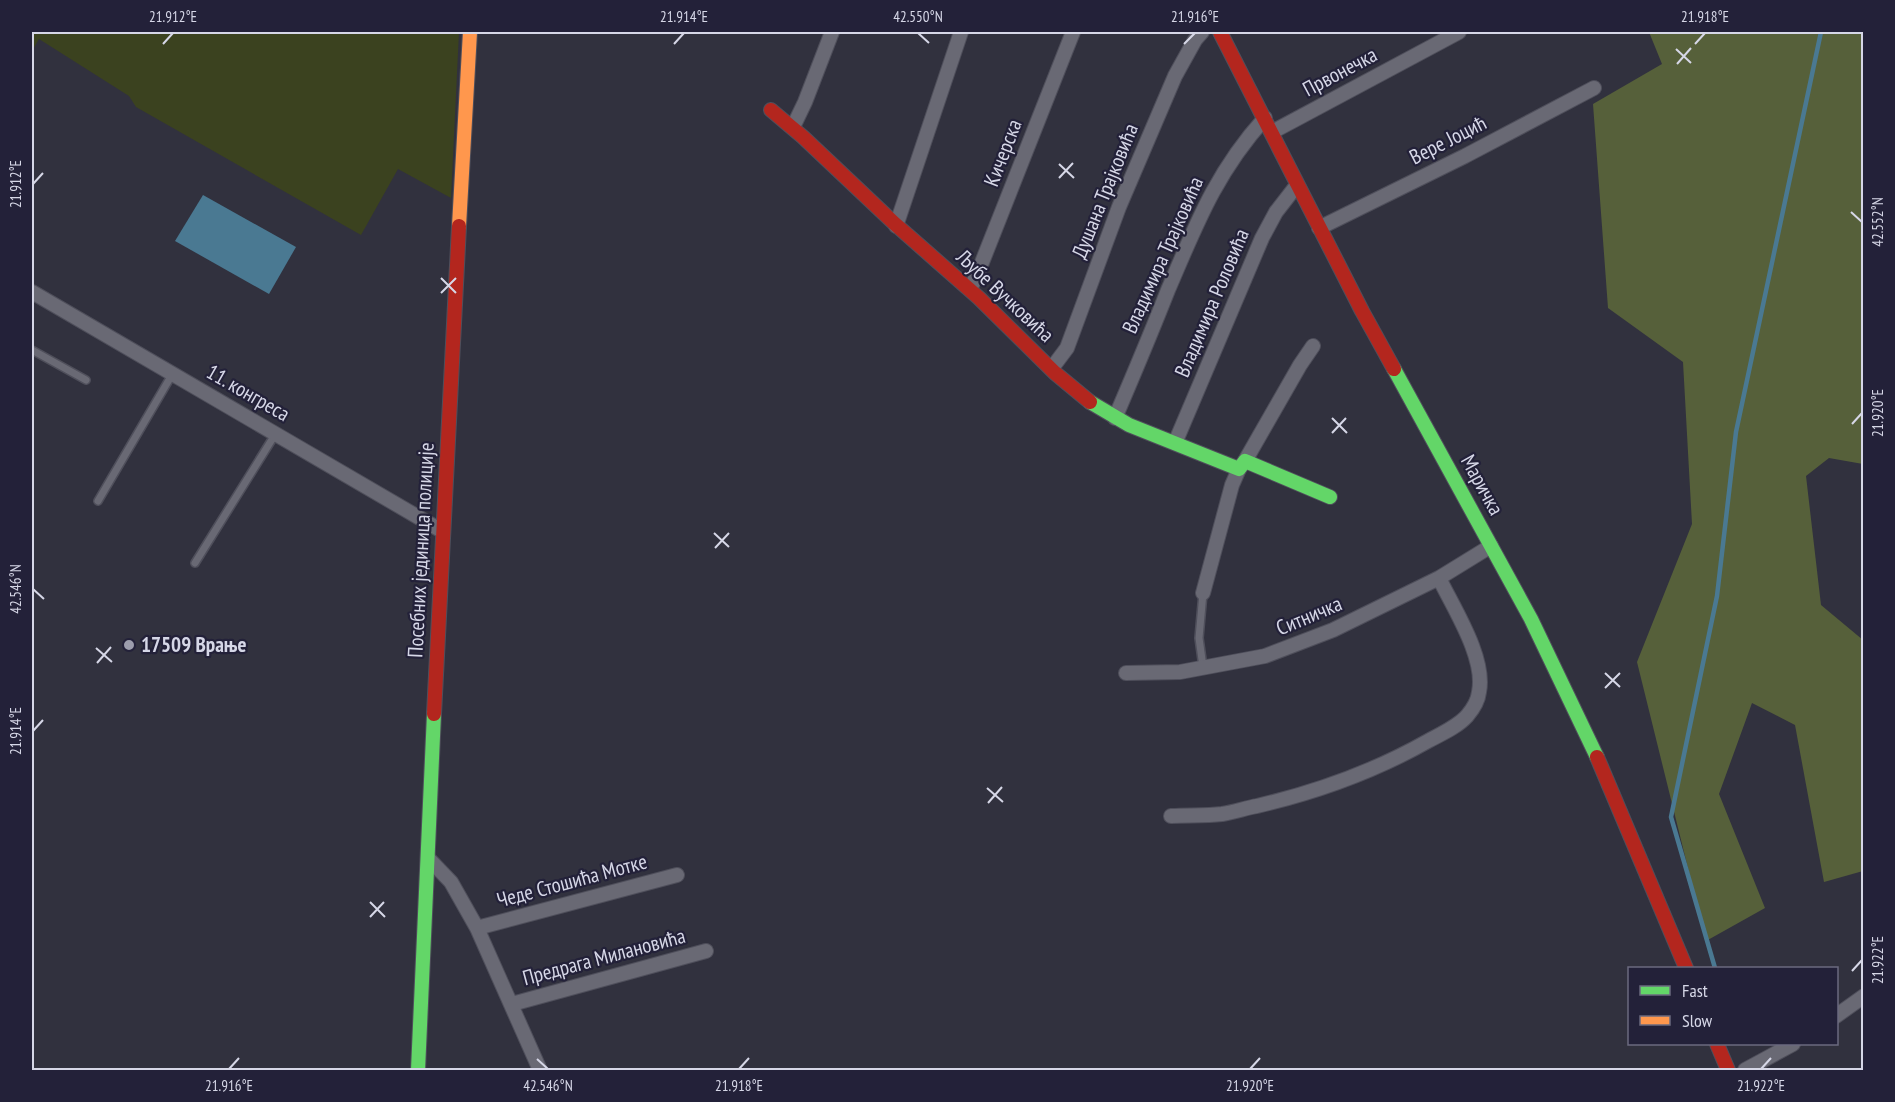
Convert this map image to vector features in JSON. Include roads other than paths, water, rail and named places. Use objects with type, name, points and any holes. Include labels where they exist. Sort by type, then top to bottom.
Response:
[{"type":"street","name":"Посебних јединица полиције","points":[[418,1071],[442,531],[470,32]]},
{"type":"street","points":[[793,127],[832,32]]},
{"type":"street","points":[[896,226],[961,32]]},
{"type":"street","name":"Кичерска","points":[[970,289],[1072,32]]},
{"type":"street","name":"Душана Трајковића","points":[[1052,368],[1067,348],[1119,207],[1175,76],[1202,32]]},
{"type":"street","name":"Маричка","points":[[1220,32],[1362,311],[1536,629],[1605,773],[1685,967]]},
{"type":"street","name":"Првонечка","points":[[1272,132],[1459,32]]},
{"type":"street","name":"Вере Јоцић","points":[[1319,228],[1465,156],[1594,88]]},
{"type":"street","name":"Љубе Вучковића","points":[[771,110],[793,127],[896,226],[970,289],[1091,402],[1115,418],[1175,443],[1330,497]]},
{"type":"street","name":"Владимира Трајковића","points":[[1115,418],[1201,212],[1239,148],[1265,118]]},
{"type":"street","name":"Владимира Роловића","points":[[1175,443],[1262,238],[1276,212],[1297,185]]},
{"type":"street","name":"11. конгреса","points":[[32,292],[442,531]]},
{"type":"street","points":[[1203,593],[1233,485],[1242,465],[1313,346]]},
{"type":"street","name":"Ситничка","points":[[1126,673],[1180,672],[1265,656],[1333,630],[1439,578],[1491,546]]},
{"type":"street","points":[[1171,816],[1222,814],[1310,791],[1378,767],[1444,733],[1467,717],[1478,700],[1480,668],[1473,648],[1439,578]]},
{"type":"street","name":"Предрага Милановића","points":[[428,858],[451,882],[477,927],[540,1071]]},
{"type":"street","name":"Чеде Стошића Мотке","points":[[477,927],[677,875]]},
{"type":"street","name":"Предрага Милановића","points":[[512,1004],[706,951]]},
{"type":"street","points":[[1838,1015],[1863,996]]},
{"type":"street","points":[[1717,1045],[1728,1069]]},
{"type":"street","points":[[1745,1071],[1791,1045]]},
{"type":"lane","points":[[32,350],[86,380]]},
{"type":"lane","points":[[98,501],[172,373]]},
{"type":"lane","points":[[195,563],[276,433]]},
{"type":"lane","points":[[1203,593],[1200,638],[1203,667]]},
{"type":"water","points":[[203,195],[296,247],[269,294],[175,241]]},
{"type":"waterway","points":[[1715,967],[1671,817],[1717,596],[1736,432],[1821,32]]},
{"type":"place","name":"17509 Врање","points":[[129,645]]}]
